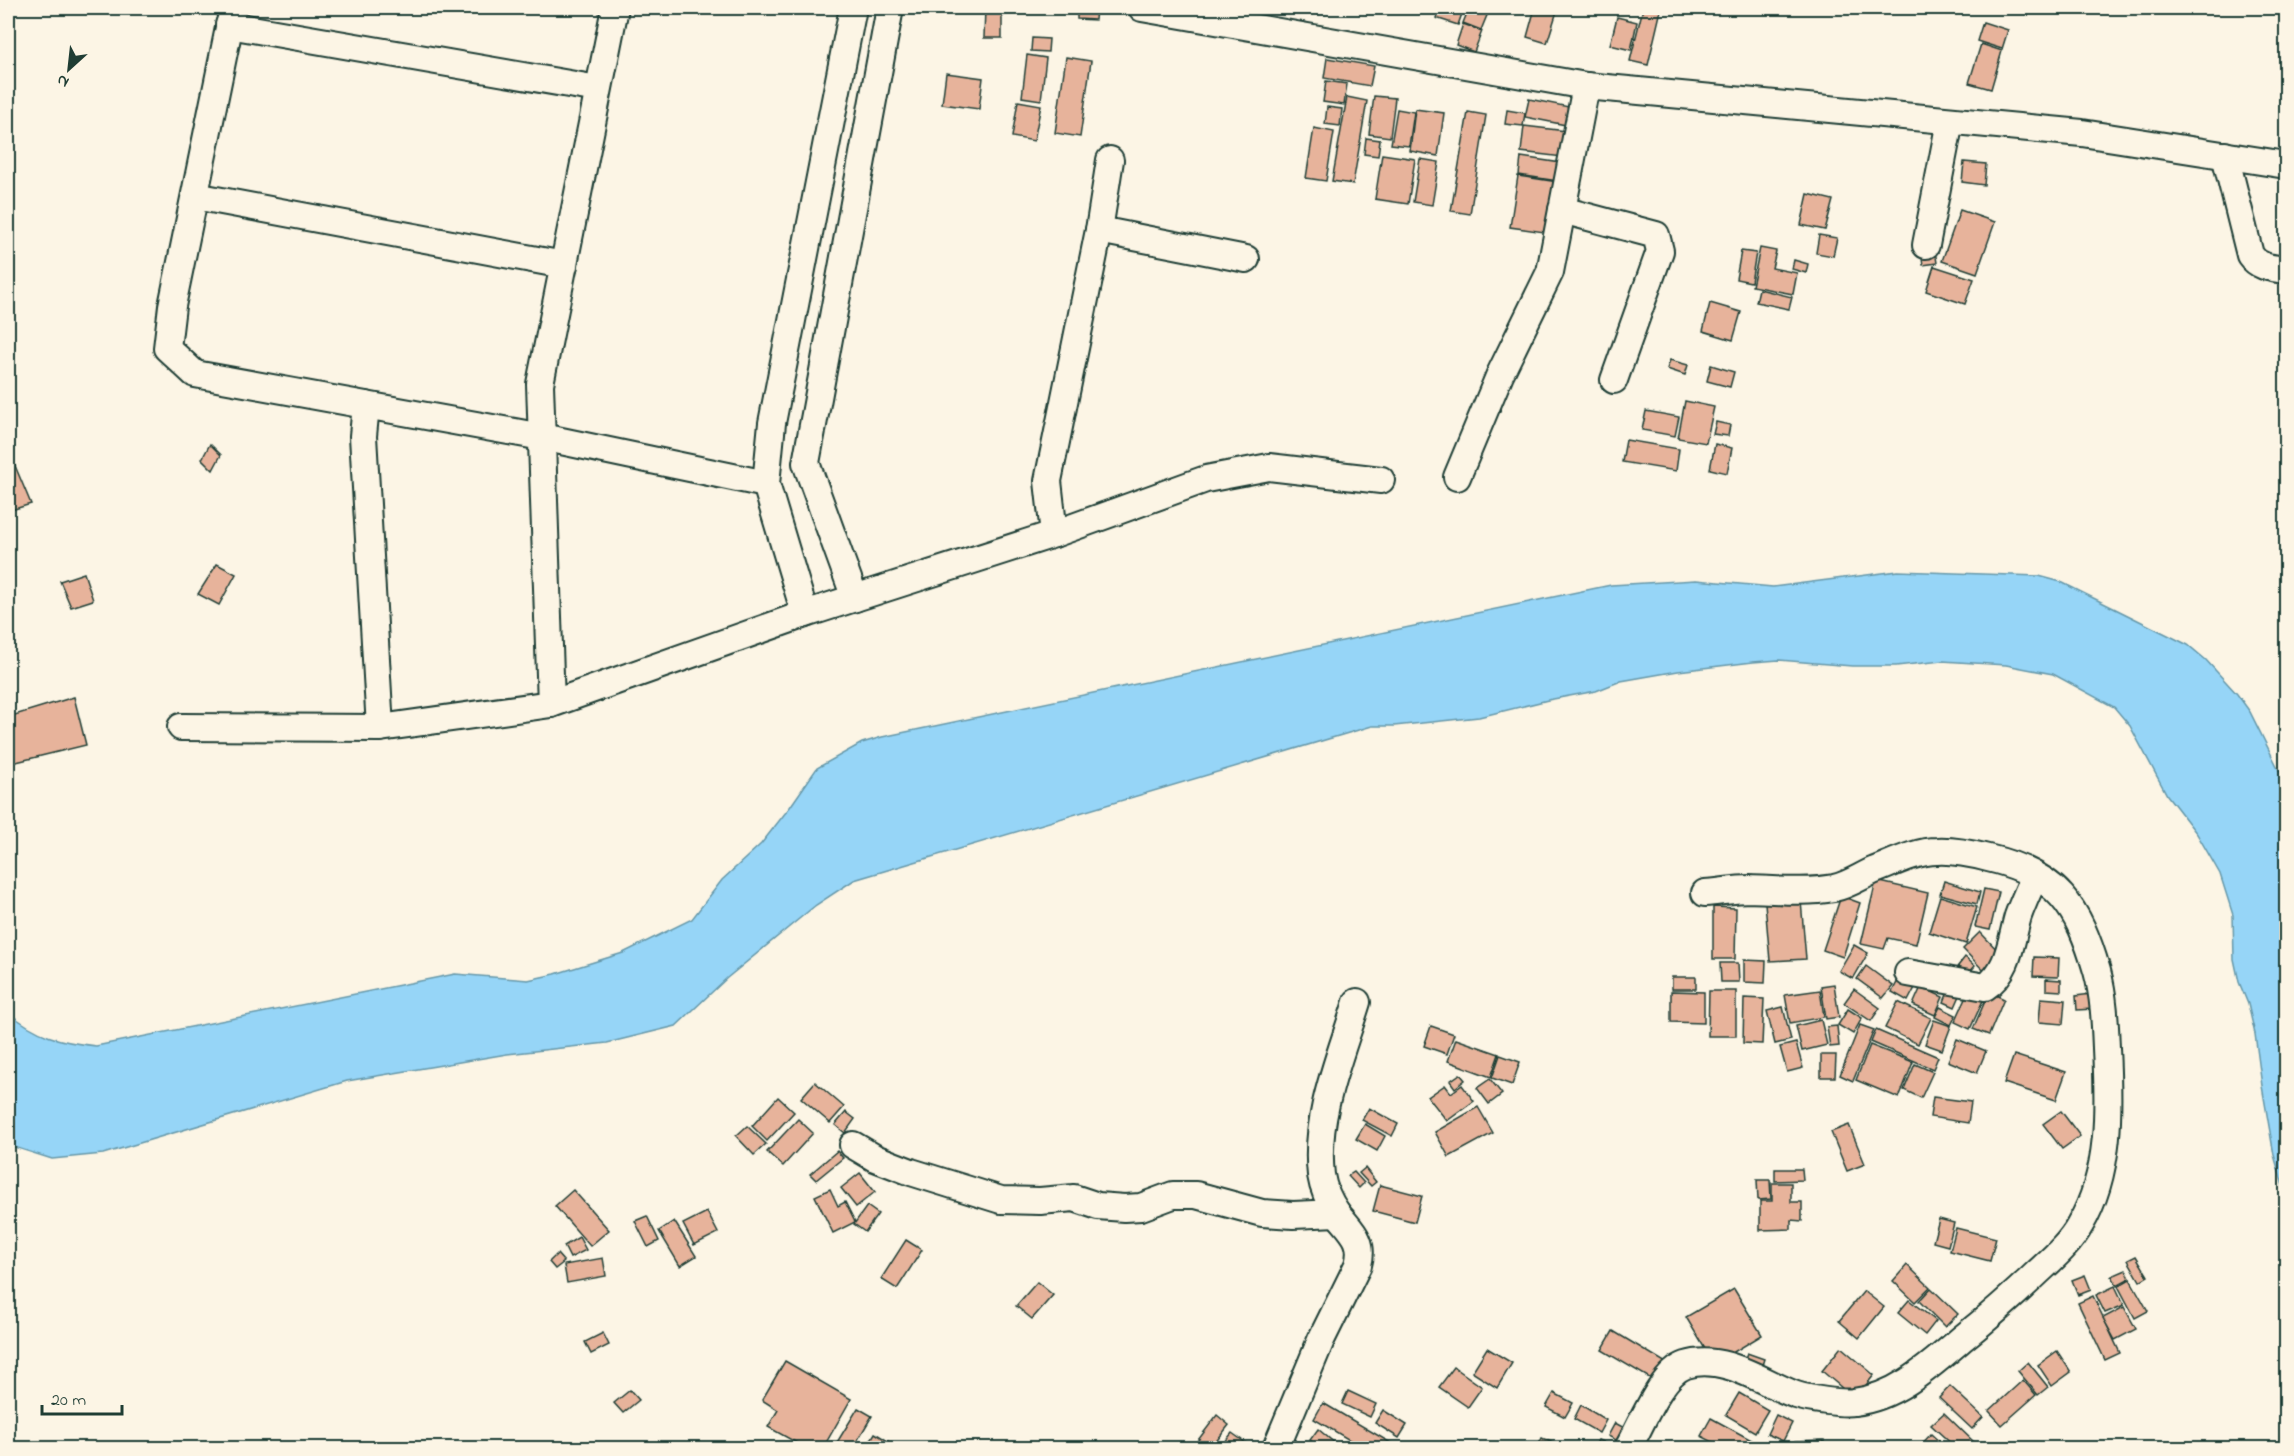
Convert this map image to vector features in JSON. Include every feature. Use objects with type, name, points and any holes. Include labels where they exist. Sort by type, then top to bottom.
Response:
[{"type":"street","points":[[551,704],[540,384],[615,8]]},
{"type":"street","points":[[805,614],[766,484],[772,423],[853,8]]},
{"type":"street","points":[[855,598],[806,463],[890,8]]},
{"type":"street","points":[[1142,8],[1586,87],[2082,133],[2286,165]]},
{"type":"street","points":[[598,89],[231,16],[172,306],[167,348],[195,374],[542,437],[766,484]]},
{"type":"street","points":[[1457,477],[1500,374],[1550,272],[1586,87]]},
{"type":"street","points":[[1926,245],[1950,121]]},
{"type":"street","points":[[2225,155],[2250,255],[2255,262],[2265,268],[2286,270]]},
{"type":"street","points":[[1054,534],[1048,481],[1110,160]]},
{"type":"street","points":[[195,195],[564,265]]},
{"type":"street","points":[[1562,210],[1656,235],[1660,251],[1614,380]]},
{"type":"street","points":[[1098,230],[1246,259]]},
{"type":"street","points":[[366,405],[363,436],[381,728]]},
{"type":"street","points":[[180,727],[381,728],[551,704],[805,614],[1054,534],[1206,479],[1269,467],[1381,480]]},
{"type":"street","points":[[1628,1449],[1654,1398],[1672,1375],[1684,1365],[1702,1363],[1726,1365],[1799,1396],[1851,1403],[1876,1397],[1902,1386],[1964,1338],[2019,1291],[2056,1255],[2079,1228],[2091,1202],[2100,1173],[2105,1138],[2108,1096],[2103,1004],[2092,953],[2076,915],[2059,891],[2035,876],[1990,858],[1934,850],[1873,871],[1838,887],[1803,892],[1746,889],[1705,893]]},
{"type":"street","points":[[1908,973],[1985,987],[1992,983],[2006,960],[2019,915],[2035,876]]},
{"type":"street","points":[[1276,1449],[1321,1340],[1361,1255],[1358,1239],[1337,1213],[1329,1198],[1322,1179],[1319,1143],[1322,1121],[1357,1002]]},
{"type":"street","points":[[853,1145],[875,1158],[911,1172],[1001,1200],[1040,1202],[1074,1198],[1098,1206],[1141,1208],[1173,1195],[1196,1195],[1262,1213],[1293,1215],[1337,1213]]},
{"type":"water","points":[[1898,571],[2039,576],[2061,582],[2188,645],[2206,660],[2250,712],[2286,784],[2286,1196],[2274,1155],[2255,1034],[2234,959],[2233,915],[2220,874],[2197,834],[2167,795],[2130,726],[2114,707],[2053,674],[2006,665],[1942,661],[1896,666],[1852,666],[1779,660],[1753,662],[1621,681],[1596,691],[1479,717],[1394,726],[1372,726],[854,880],[816,905],[727,978],[676,1026],[607,1043],[507,1054],[347,1081],[103,1154],[52,1159],[8,1145],[8,1012],[29,1027],[49,1036],[96,1046],[455,974],[528,980],[623,953],[692,919],[722,880],[761,844],[817,768],[862,743],[1611,585],[1696,580],[1773,587]]},
{"type":"water","points":[[2286,1239],[2286,1376],[2282,1354],[2285,1289],[2283,1266]]},
{"type":"building","points":[[985,8],[1002,8],[1002,38],[984,38]]},
{"type":"building","points":[[1077,8],[1096,8],[1095,20],[1077,19]]},
{"type":"building","points":[[1440,8],[1464,8],[1458,25],[1436,18]]},
{"type":"building","points":[[1469,8],[1490,8],[1481,30],[1463,23]]},
{"type":"building","points":[[1535,8],[1558,8],[1547,43],[1527,37]]},
{"type":"building","points":[[1643,8],[1661,10],[1648,65],[1630,61]]},
{"type":"building","points":[[1617,17],[1637,22],[1631,50],[1610,45]]},
{"type":"building","points":[[1983,22],[2008,30],[2002,49],[1977,41]]},
{"type":"building","points":[[1463,24],[1482,31],[1474,52],[1456,45]]},
{"type":"building","points":[[1032,38],[1049,39],[1048,52],[1031,51]]},
{"type":"building","points":[[1981,44],[2002,51],[1991,89],[1969,83]]},
{"type":"building","points":[[1027,55],[1046,58],[1041,100],[1022,97]]},
{"type":"building","points":[[1066,57],[1091,61],[1080,137],[1055,133]]},
{"type":"building","points":[[1327,58],[1374,66],[1370,86],[1324,78]]},
{"type":"building","points":[[946,73],[983,78],[979,109],[942,104]]},
{"type":"building","points":[[1326,81],[1347,84],[1344,105],[1323,102]]},
{"type":"building","points":[[1374,96],[1395,98],[1390,137],[1369,134]]},
{"type":"building","points":[[1347,97],[1367,101],[1353,184],[1332,181]]},
{"type":"building","points":[[1529,99],[1569,107],[1566,125],[1525,117]]},
{"type":"building","points":[[1018,101],[1041,105],[1034,141],[1012,137]]},
{"type":"building","points":[[1327,107],[1342,109],[1340,126],[1325,124]]},
{"type":"building","points":[[1397,109],[1414,112],[1409,146],[1391,144]]},
{"type":"building","points":[[1415,109],[1444,113],[1438,156],[1410,151]]},
{"type":"building","points":[[1507,110],[1525,113],[1523,126],[1505,124]]},
{"type":"building","points":[[1468,112],[1486,115],[1470,214],[1451,211]]},
{"type":"building","points":[[1524,126],[1566,131],[1563,157],[1521,152]]},
{"type":"building","points":[[1314,128],[1334,132],[1326,181],[1306,178]]},
{"type":"building","points":[[1366,138],[1380,140],[1378,156],[1364,154]]},
{"type":"building","points":[[1382,154],[1415,159],[1408,204],[1375,199]]},
{"type":"building","points":[[1521,157],[1561,163],[1558,181],[1519,175]]},
{"type":"building","points":[[1420,159],[1439,162],[1432,205],[1413,202]]},
{"type":"building","points":[[1964,162],[1986,164],[1984,185],[1962,182]]},
{"type":"building","points":[[1518,176],[1558,182],[1551,233],[1510,227]]},
{"type":"building","points":[[1808,194],[1833,200],[1825,230],[1801,225]]},
{"type":"building","points":[[1960,210],[1995,222],[1977,273],[1942,261]]},
{"type":"building","points":[[1819,235],[1837,238],[1833,256],[1816,253]]},
{"type":"building","points":[[1934,244],[1937,263],[1923,265],[1920,246]]},
{"type":"building","points":[[1760,248],[1776,251],[1772,268],[1797,273],[1793,294],[1752,286]]},
{"type":"building","points":[[1741,251],[1756,253],[1751,282],[1736,279]]},
{"type":"building","points":[[1794,260],[1808,264],[1806,273],[1792,269]]},
{"type":"building","points":[[1934,266],[1974,279],[1965,304],[1926,291]]},
{"type":"building","points":[[1759,289],[1792,297],[1789,309],[1756,302]]},
{"type":"building","points":[[1710,303],[1741,312],[1733,340],[1703,331]]},
{"type":"building","points":[[1670,360],[1688,365],[1685,375],[1667,369]]},
{"type":"building","points":[[1711,365],[1734,372],[1730,387],[1707,381]]},
{"type":"building","points":[[1685,401],[1714,407],[1706,443],[1678,438]]},
{"type":"building","points":[[1646,411],[1679,417],[1675,436],[1642,430]]},
{"type":"building","points":[[1716,422],[1730,425],[1728,436],[1713,434]]},
{"type":"building","points":[[1626,440],[1679,449],[1676,471],[1622,462]]},
{"type":"building","points":[[210,444],[221,455],[213,470],[202,459]]},
{"type":"building","points":[[1715,444],[1732,448],[1727,473],[1710,469]]},
{"type":"building","points":[[13,461],[31,504],[8,511],[8,464]]},
{"type":"building","points":[[217,564],[236,574],[219,605],[198,594]]},
{"type":"building","points":[[84,573],[93,600],[71,607],[60,581]]},
{"type":"building","points":[[74,697],[86,745],[8,764],[8,717]]},
{"type":"building","points":[[1876,881],[1928,893],[1916,944],[1888,938],[1884,949],[1861,944]]},
{"type":"building","points":[[1944,881],[1980,892],[1977,904],[1940,894]]},
{"type":"building","points":[[1984,889],[1999,892],[1990,930],[1975,927]]},
{"type":"building","points":[[1841,896],[1860,903],[1843,957],[1823,950]]},
{"type":"building","points":[[1940,896],[1977,907],[1966,944],[1929,932]]},
{"type":"building","points":[[1801,901],[1806,959],[1770,961],[1765,903]]},
{"type":"building","points":[[1713,907],[1736,908],[1735,959],[1713,959]]},
{"type":"building","points":[[1980,932],[2002,955],[1985,972],[1963,949]]},
{"type":"building","points":[[1854,945],[1868,953],[1853,979],[1839,971]]},
{"type":"building","points":[[1965,957],[1975,966],[1968,974],[1958,966]]},
{"type":"building","points":[[2034,957],[2059,958],[2058,977],[2033,976]]},
{"type":"building","points":[[1744,960],[1766,961],[1765,983],[1744,982]]},
{"type":"building","points":[[1720,963],[1738,963],[1739,982],[1721,982]]},
{"type":"building","points":[[1866,966],[1893,986],[1883,998],[1857,979]]},
{"type":"building","points":[[1902,973],[1918,982],[1908,1001],[1892,992]]},
{"type":"building","points":[[1672,977],[1696,977],[1696,989],[1672,989]]},
{"type":"building","points":[[2046,979],[2061,980],[2061,991],[2046,990]]},
{"type":"building","points":[[1834,984],[1839,1017],[1826,1019],[1821,986]]},
{"type":"building","points":[[1951,984],[1963,989],[1955,1007],[1944,1002]]},
{"type":"building","points":[[1921,987],[1943,997],[1935,1015],[1913,1005]]},
{"type":"building","points":[[1854,989],[1880,1008],[1871,1021],[1844,1003]]},
{"type":"building","points":[[1970,989],[1985,996],[1970,1029],[1955,1022]]},
{"type":"building","points":[[1820,990],[1824,1017],[1790,1023],[1785,995]]},
{"type":"building","points":[[1671,991],[1704,992],[1704,1023],[1671,1022]]},
{"type":"building","points":[[1709,991],[1736,991],[1736,1036],[1708,1036]]},
{"type":"building","points":[[1989,992],[2004,999],[1989,1035],[1973,1029]]},
{"type":"building","points":[[2091,994],[2093,1009],[2077,1010],[2076,996]]},
{"type":"building","points":[[1744,998],[1764,999],[1762,1044],[1743,1043]]},
{"type":"building","points":[[2041,998],[2065,1000],[2063,1024],[2039,1022]]},
{"type":"building","points":[[1898,1002],[1931,1018],[1918,1044],[1885,1028]]},
{"type":"building","points":[[1783,1007],[1791,1040],[1775,1044],[1767,1011]]},
{"type":"building","points":[[1940,1007],[1956,1015],[1951,1025],[1935,1017]]},
{"type":"building","points":[[1848,1009],[1862,1018],[1853,1034],[1838,1025]]},
{"type":"building","points":[[1821,1020],[1827,1045],[1802,1051],[1796,1026]]},
{"type":"building","points":[[1934,1020],[1951,1026],[1942,1050],[1925,1044]]},
{"type":"building","points":[[1860,1025],[1874,1030],[1853,1081],[1840,1075]]},
{"type":"building","points":[[1431,1026],[1454,1034],[1447,1054],[1424,1046]]},
{"type":"building","points":[[1837,1026],[1839,1046],[1830,1047],[1827,1027]]},
{"type":"building","points":[[1876,1030],[1938,1057],[1933,1069],[1871,1042]]},
{"type":"building","points":[[1456,1039],[1499,1054],[1491,1077],[1448,1061]]},
{"type":"building","points":[[1957,1039],[1986,1051],[1977,1073],[1948,1061]]},
{"type":"building","points":[[1796,1043],[1803,1068],[1787,1072],[1780,1047]]},
{"type":"building","points":[[1870,1045],[1913,1062],[1899,1098],[1856,1080]]},
{"type":"building","points":[[1500,1055],[1520,1062],[1512,1085],[1492,1078]]},
{"type":"building","points":[[1821,1055],[1836,1055],[1835,1077],[1821,1077]]},
{"type":"building","points":[[2014,1055],[2066,1072],[2056,1100],[2004,1083]]},
{"type":"building","points":[[1915,1064],[1933,1072],[1921,1098],[1904,1090]]},
{"type":"building","points":[[1460,1074],[1465,1080],[1455,1088],[1450,1081]]},
{"type":"building","points":[[1490,1079],[1502,1094],[1489,1104],[1477,1088]]},
{"type":"building","points":[[815,1082],[844,1107],[830,1123],[801,1098]]},
{"type":"building","points":[[1445,1085],[1451,1093],[1462,1085],[1474,1101],[1447,1121],[1428,1097]]},
{"type":"building","points":[[778,1097],[794,1112],[767,1141],[752,1126]]},
{"type":"building","points":[[1933,1097],[1971,1102],[1968,1123],[1930,1117]]},
{"type":"building","points":[[1478,1107],[1493,1133],[1449,1157],[1435,1132]]},
{"type":"building","points":[[1369,1108],[1398,1124],[1392,1136],[1362,1120]]},
{"type":"building","points":[[2061,1111],[2080,1136],[2062,1149],[2043,1124]]},
{"type":"building","points":[[846,1112],[855,1119],[845,1133],[835,1125]]},
{"type":"building","points":[[798,1119],[813,1133],[783,1166],[767,1152]]},
{"type":"building","points":[[1365,1124],[1385,1136],[1377,1151],[1356,1139]]},
{"type":"building","points":[[1849,1125],[1865,1164],[1847,1171],[1831,1132]]},
{"type":"building","points":[[747,1126],[766,1144],[754,1155],[736,1136]]},
{"type":"building","points":[[837,1151],[843,1158],[816,1180],[810,1174]]},
{"type":"building","points":[[1365,1168],[1376,1182],[1371,1186],[1359,1173]]},
{"type":"building","points":[[1775,1169],[1802,1169],[1803,1180],[1775,1181]]},
{"type":"building","points":[[1354,1172],[1364,1183],[1359,1188],[1348,1176]]},
{"type":"building","points":[[860,1173],[875,1192],[856,1207],[841,1188]]},
{"type":"building","points":[[1757,1180],[1770,1180],[1771,1199],[1758,1200]]},
{"type":"building","points":[[1772,1183],[1791,1183],[1791,1202],[1802,1202],[1802,1221],[1791,1220],[1791,1229],[1760,1230],[1760,1201],[1772,1201]]},
{"type":"building","points":[[1380,1185],[1422,1196],[1415,1222],[1373,1211]]},
{"type":"building","points":[[830,1189],[838,1206],[845,1202],[855,1222],[833,1233],[815,1196]]},
{"type":"building","points":[[573,1190],[609,1230],[590,1246],[555,1206]]},
{"type":"building","points":[[867,1206],[878,1214],[865,1232],[854,1224]]},
{"type":"building","points":[[707,1212],[718,1233],[694,1245],[683,1224]]},
{"type":"building","points":[[647,1216],[659,1241],[648,1247],[635,1221]]},
{"type":"building","points":[[1939,1219],[1954,1223],[1948,1246],[1933,1242]]},
{"type":"building","points":[[674,1221],[696,1256],[680,1266],[659,1231]]},
{"type":"building","points":[[1956,1228],[1996,1238],[1990,1261],[1950,1251]]},
{"type":"building","points":[[579,1237],[586,1250],[570,1258],[564,1246]]},
{"type":"building","points":[[906,1240],[922,1250],[897,1289],[881,1279]]},
{"type":"building","points":[[557,1254],[564,1262],[555,1269],[549,1262]]},
{"type":"building","points":[[2136,1256],[2148,1276],[2140,1281],[2128,1260]]},
{"type":"building","points":[[603,1258],[606,1276],[567,1283],[564,1265]]},
{"type":"building","points":[[1907,1265],[1930,1287],[1915,1302],[1893,1281]]},
{"type":"building","points":[[2126,1270],[2130,1278],[2117,1285],[2112,1276]]},
{"type":"building","points":[[2085,1275],[2091,1290],[2078,1295],[2072,1280]]},
{"type":"building","points":[[2130,1279],[2148,1311],[2135,1318],[2118,1286]]},
{"type":"building","points":[[1037,1282],[1053,1295],[1032,1319],[1016,1306]]},
{"type":"building","points":[[2115,1286],[2124,1305],[2105,1313],[2096,1295]]},
{"type":"building","points":[[1931,1288],[1958,1314],[1945,1327],[1919,1301]]},
{"type":"building","points":[[1734,1289],[1762,1335],[1714,1364],[1686,1317]]},
{"type":"building","points":[[1864,1291],[1884,1307],[1859,1338],[1839,1321]]},
{"type":"building","points":[[2093,1296],[2120,1353],[2105,1360],[2078,1303]]},
{"type":"building","points":[[1909,1300],[1936,1321],[1925,1335],[1898,1313]]},
{"type":"building","points":[[2124,1307],[2136,1329],[2115,1340],[2103,1318]]},
{"type":"building","points":[[1613,1331],[1668,1364],[1658,1383],[1602,1350]]},
{"type":"building","points":[[603,1333],[609,1345],[591,1354],[585,1342]]},
{"type":"building","points":[[1841,1347],[1874,1375],[1855,1399],[1822,1371]]},
{"type":"building","points":[[1487,1348],[1512,1363],[1497,1388],[1472,1372]]},
{"type":"building","points":[[2057,1351],[2071,1372],[2052,1386],[2038,1365]]},
{"type":"building","points":[[1747,1353],[1764,1359],[1758,1377],[1740,1371]]},
{"type":"building","points":[[785,1361],[851,1399],[823,1448],[806,1448],[768,1427],[778,1410],[762,1400]]},
{"type":"building","points":[[2028,1362],[2048,1387],[2038,1395],[2018,1371]]},
{"type":"building","points":[[1454,1367],[1482,1387],[1468,1407],[1439,1387]]},
{"type":"building","points":[[2023,1380],[2036,1395],[2002,1425],[1989,1411]]},
{"type":"building","points":[[1950,1386],[1983,1417],[1972,1429],[1939,1398]]},
{"type":"building","points":[[630,1390],[639,1400],[623,1413],[614,1403]]},
{"type":"building","points":[[1348,1391],[1376,1404],[1370,1417],[1342,1404]]},
{"type":"building","points":[[1554,1393],[1573,1403],[1565,1417],[1546,1407]]},
{"type":"building","points":[[1739,1393],[1768,1410],[1755,1432],[1726,1415]]},
{"type":"building","points":[[1323,1403],[1396,1446],[1395,1448],[1363,1448],[1314,1419]]},
{"type":"building","points":[[1581,1405],[1606,1420],[1599,1433],[1574,1419]]},
{"type":"building","points":[[858,1408],[872,1416],[853,1448],[844,1448],[836,1444]]},
{"type":"building","points":[[1383,1410],[1407,1425],[1399,1438],[1375,1423]]},
{"type":"building","points":[[1944,1413],[1975,1443],[1970,1448],[1956,1448],[1931,1425]]},
{"type":"building","points":[[1217,1415],[1229,1425],[1211,1448],[1192,1448]]},
{"type":"building","points":[[1776,1415],[1792,1423],[1783,1441],[1767,1434]]},
{"type":"building","points":[[1711,1418],[1766,1448],[1725,1448],[1701,1436]]},
{"type":"building","points":[[1615,1423],[1632,1432],[1626,1445],[1608,1436]]},
{"type":"building","points":[[1318,1429],[1337,1445],[1335,1448],[1321,1448],[1310,1440]]},
{"type":"building","points":[[875,1433],[899,1448],[866,1448]]},
{"type":"building","points":[[1232,1433],[1253,1448],[1220,1448]]},
{"type":"building","points":[[1931,1434],[1946,1448],[1918,1448]]},
{"type":"building","points":[[1542,1438],[1562,1447],[1537,1448]]},
{"type":"building","points":[[1598,1440],[1616,1448],[1594,1448]]},
{"type":"building","points":[[1824,1440],[1824,1448],[1795,1448],[1795,1441]]}]
